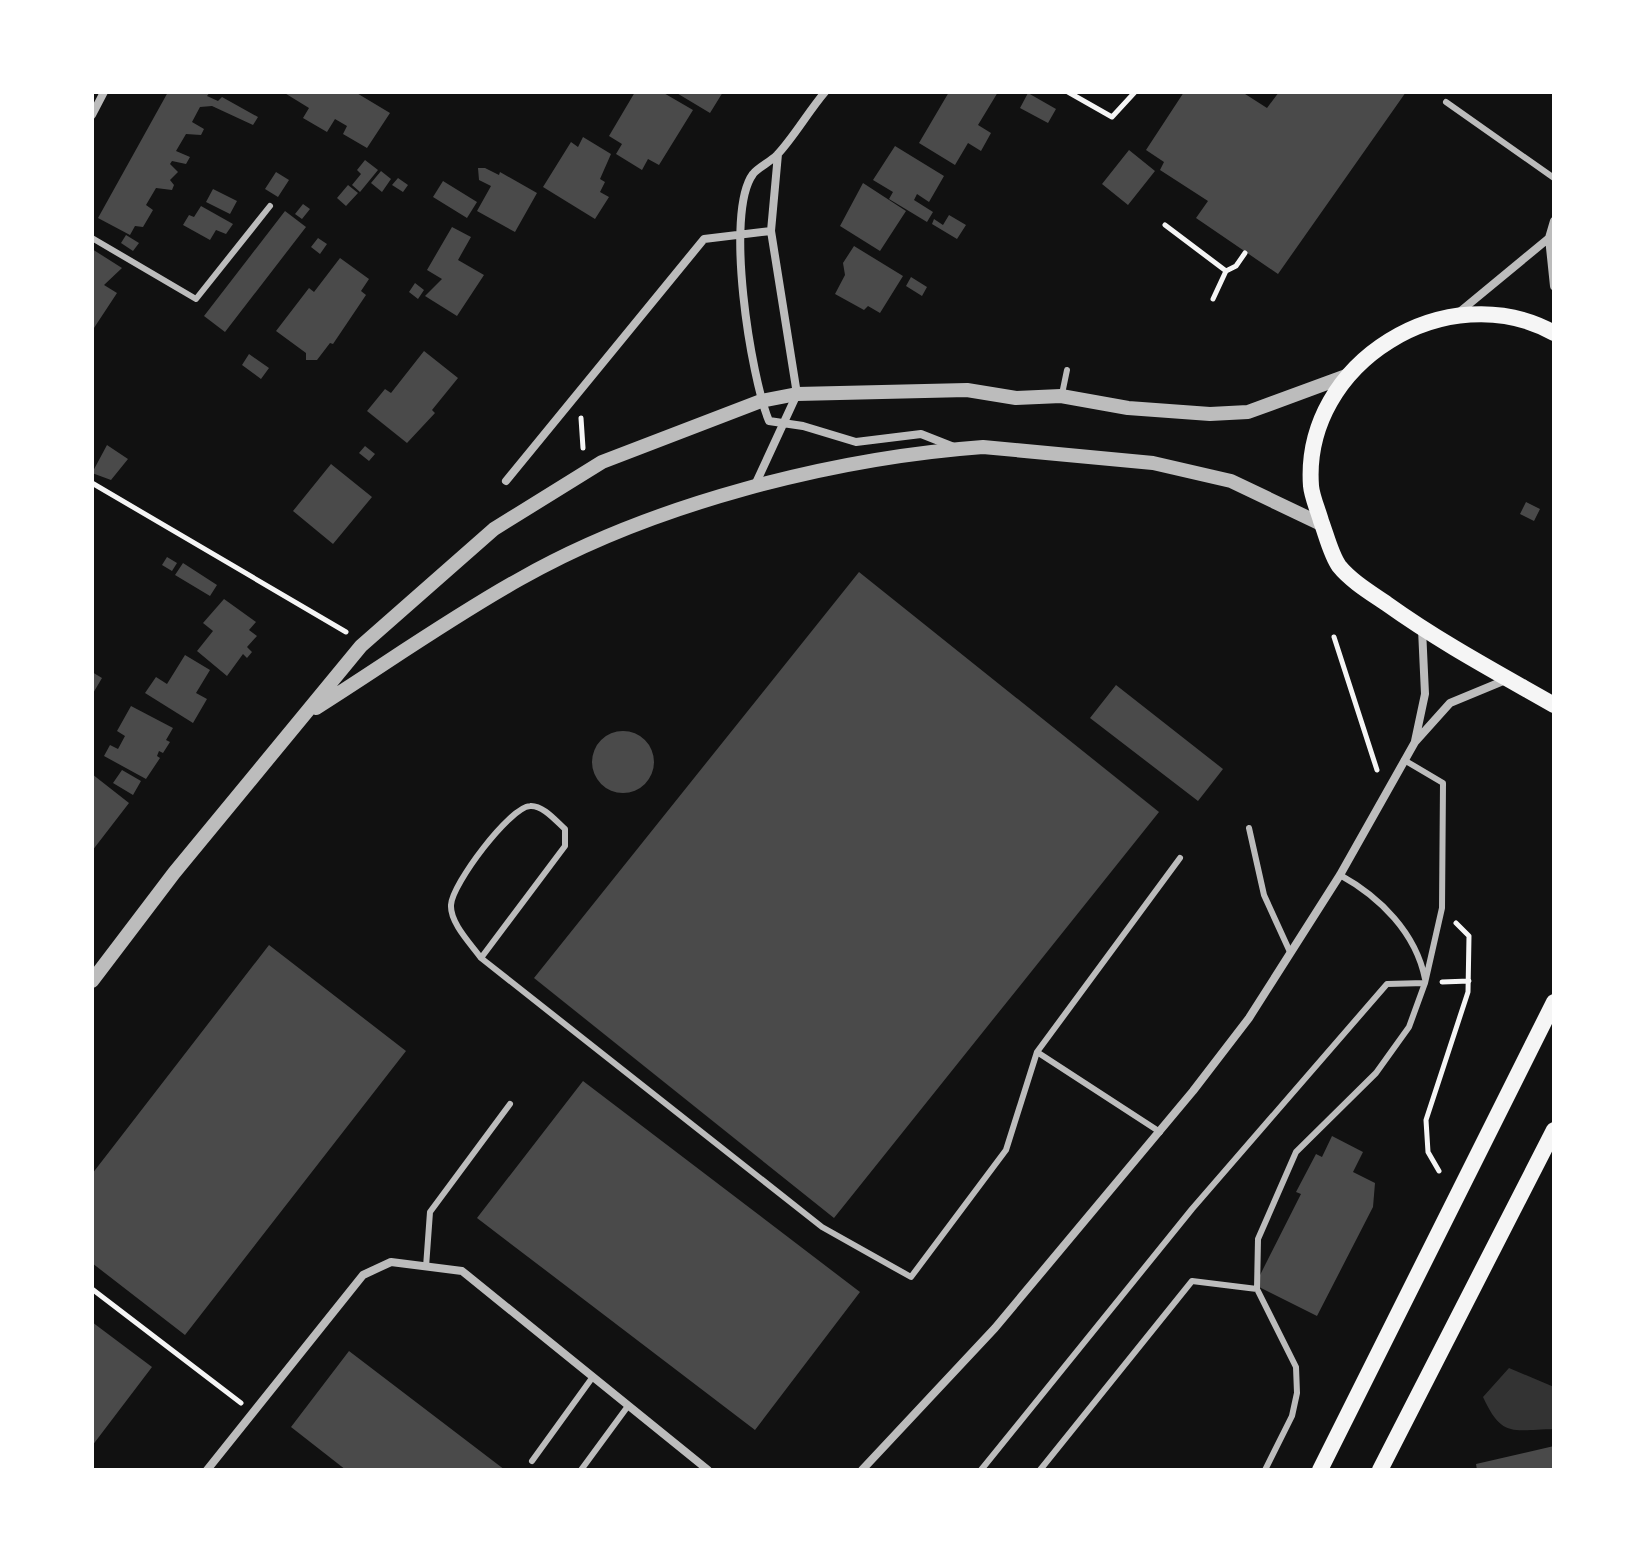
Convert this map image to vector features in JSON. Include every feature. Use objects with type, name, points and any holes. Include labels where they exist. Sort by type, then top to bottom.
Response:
[{"type":"main road","points":[[1554,333],[1533,321],[1492,314],[1457,314],[1379,344],[1346,376],[1314,440],[1311,487],[1339,565],[1422,629],[1554,705]]},
{"type":"main road","points":[[1320,1470],[1554,1002]]},
{"type":"main road","points":[[1380,1470],[1554,1130]]},
{"type":"street","points":[[92,115],[104,92]]},
{"type":"street","points":[[825,92],[778,154],[752,175],[740,206],[750,347],[761,401],[769,421],[803,426],[856,442],[921,434],[955,448]]},
{"type":"street","points":[[752,489],[762,475],[797,394],[771,231],[778,154]]},
{"type":"street","points":[[1554,221],[1549,238],[1554,286]]},
{"type":"street","points":[[506,481],[704,239],[740,232],[771,231]]},
{"type":"street","points":[[1457,314],[1549,238]]},
{"type":"street","points":[[92,981],[174,873],[361,646],[494,529],[586,470],[648,442],[761,401],[797,394],[967,390],[1016,398],[1061,396],[1167,412],[1248,412],[1346,376]]},
{"type":"street","points":[[308,713],[441,626],[541,568],[669,511],[827,470],[955,448],[1153,463],[1231,481],[1323,525]]},
{"type":"street","points":[[1415,742],[1425,694],[1422,629]]},
{"type":"street","points":[[862,1470],[995,1328],[1160,1132],[1249,1018],[1340,875],[1415,742],[1450,703],[1509,679]]},
{"type":"street","points":[[207,1470],[363,1275],[391,1262],[462,1271],[708,1470]]},
{"type":"lane","points":[[1446,102],[1554,178]]},
{"type":"lane","points":[[92,238],[196,299],[270,206]]},
{"type":"lane","points":[[1061,396],[1067,370]]},
{"type":"lane","points":[[1265,1470],[1292,1416],[1297,1393],[1296,1367],[1257,1289],[1258,1239],[1296,1152],[1376,1073],[1409,1027],[1425,983],[1442,908],[1443,783],[1404,760]]},
{"type":"lane","points":[[481,958],[565,846],[565,829],[538,806],[526,806],[512,814],[457,886],[451,905],[456,922],[481,958],[822,1227],[911,1277],[1006,1150],[1037,1052],[1180,858]]},
{"type":"lane","points":[[1249,828],[1264,895],[1290,952]]},
{"type":"lane","points":[[1340,875],[1367,890],[1420,952],[1425,983]]},
{"type":"lane","points":[[981,1470],[1192,1209],[1387,984],[1425,983]]},
{"type":"lane","points":[[1037,1052],[1160,1132]]},
{"type":"lane","points":[[426,1267],[430,1212],[510,1104]]},
{"type":"lane","points":[[1040,1470],[1192,1281],[1257,1289]]},
{"type":"lane","points":[[532,1461],[592,1378]]},
{"type":"lane","points":[[581,1470],[628,1406]]},
{"type":"path","points":[[1068,92],[1112,117],[1135,92]]},
{"type":"path","points":[[1165,225],[1226,271]]},
{"type":"path","points":[[1213,299],[1226,271],[1236,266],[1245,253]]},
{"type":"path","points":[[582,389],[586,470]]},
{"type":"path","points":[[92,483],[351,635]]},
{"type":"path","points":[[1334,637],[1377,771]]},
{"type":"path","points":[[1439,1171],[1428,1152],[1426,1120],[1469,981],[1469,936],[1442,908]]},
{"type":"path","points":[[1425,983],[1469,981]]},
{"type":"path","points":[[92,1289],[253,1412]]},
{"type":"shaded area","points":[[1509,1368],[1554,1387],[1554,1429],[1510,1429],[1496,1419],[1483,1397]]},
{"type":"building","points":[[168,92],[210,92],[207,96],[218,101],[222,97],[258,117],[253,125],[212,106],[200,107],[192,122],[204,129],[201,135],[186,134],[176,151],[190,157],[186,164],[172,161],[170,164],[178,172],[170,180],[174,185],[172,190],[156,188],[146,205],[153,210],[143,227],[135,226],[130,235],[98,218]]},
{"type":"building","points":[[283,92],[355,92],[390,113],[367,148],[343,134],[347,126],[335,119],[327,132],[303,118],[309,108]]},
{"type":"building","points":[[635,92],[662,92],[693,110],[659,165],[648,159],[642,170],[616,154],[622,144],[609,136]]},
{"type":"building","points":[[675,92],[723,92],[710,113]]},
{"type":"building","points":[[949,92],[998,92],[978,125],[991,133],[981,151],[968,143],[955,165],[919,143]]},
{"type":"building","points":[[1184,92],[1242,92],[1267,108],[1279,92],[1406,92],[1278,274],[1196,218],[1208,201],[1160,170],[1164,162],[1146,150]]},
{"type":"building","points":[[1028,93],[1056,109],[1048,123],[1020,108]]},
{"type":"building","points":[[583,137],[611,154],[600,179],[605,182],[600,192],[609,197],[595,219],[543,187],[571,142],[578,147]]},
{"type":"building","points":[[895,146],[944,176],[929,202],[917,194],[914,200],[933,212],[927,222],[889,199],[893,192],[873,180]]},
{"type":"building","points":[[1129,150],[1155,171],[1128,205],[1102,184]]},
{"type":"building","points":[[365,160],[378,170],[360,192],[352,185],[361,174],[357,170]]},
{"type":"building","points":[[478,168],[499,175],[500,172],[537,193],[515,232],[477,211],[491,186],[479,180]]},
{"type":"building","points":[[381,171],[391,179],[382,192],[371,183]]},
{"type":"building","points":[[276,172],[289,180],[278,197],[265,189]]},
{"type":"building","points":[[398,178],[408,185],[403,192],[392,185]]},
{"type":"building","points":[[443,181],[477,202],[467,218],[433,197]]},
{"type":"building","points":[[863,183],[906,211],[880,251],[840,226]]},
{"type":"building","points":[[348,185],[358,193],[346,206],[337,198]]},
{"type":"building","points":[[213,189],[237,201],[230,214],[206,202]]},
{"type":"building","points":[[303,204],[310,209],[302,219],[295,214]]},
{"type":"building","points":[[201,206],[233,224],[226,234],[216,230],[210,240],[183,225],[189,215],[194,217]]},
{"type":"building","points":[[285,211],[306,227],[225,332],[204,316]]},
{"type":"building","points":[[949,215],[966,225],[957,239],[932,224],[934,219],[943,225]]},
{"type":"building","points":[[452,227],[471,237],[458,260],[484,275],[457,316],[425,296],[442,279],[427,270]]},
{"type":"building","points":[[126,235],[139,243],[133,251],[121,243]]},
{"type":"building","points":[[318,238],[327,244],[320,254],[311,247]]},
{"type":"building","points":[[854,246],[903,276],[880,313],[868,306],[864,310],[835,294],[845,275],[843,263]]},
{"type":"building","points":[[92,249],[122,268],[104,285],[117,293],[92,331]]},
{"type":"building","points":[[340,258],[369,279],[361,291],[366,295],[333,344],[330,343],[317,360],[306,360],[306,353],[276,331],[309,288],[314,292]]},
{"type":"building","points":[[911,277],[927,287],[922,296],[906,286]]},
{"type":"building","points":[[415,283],[424,290],[418,299],[409,292]]},
{"type":"building","points":[[424,351],[458,378],[432,410],[435,413],[407,443],[367,411],[385,389],[391,393]]},
{"type":"building","points":[[249,354],[269,368],[261,379],[242,365]]},
{"type":"building","points":[[107,445],[128,459],[111,480],[92,473]]},
{"type":"building","points":[[365,446],[375,454],[369,461],[359,453]]},
{"type":"building","points":[[331,464],[372,497],[333,544],[293,511]]},
{"type":"building","points":[[1526,502],[1540,509],[1534,521],[1520,514]]},
{"type":"building","points":[[167,557],[177,563],[172,571],[162,565]]},
{"type":"building","points":[[183,563],[217,585],[210,596],[175,575]]},
{"type":"building","points":[[859,572],[1159,812],[834,1218],[534,978]]},
{"type":"building","points":[[224,599],[256,622],[249,630],[257,636],[247,647],[252,652],[247,658],[243,654],[227,676],[197,651],[213,631],[203,623]]},
{"type":"building","points":[[185,655],[210,670],[196,693],[207,699],[193,723],[145,693],[156,677],[167,684]]},
{"type":"building","points":[[92,672],[102,678],[92,695]]},
{"type":"building","points":[[1116,685],[1223,769],[1198,801],[1090,718]]},
{"type":"building","points":[[131,706],[173,728],[166,740],[170,742],[163,753],[159,751],[157,756],[160,758],[146,779],[104,756],[110,745],[118,749],[125,736],[117,731]]},
{"type":"building","points":[[623,731],[635,733],[645,740],[652,750],[652,774],[645,784],[635,791],[623,793],[611,791],[601,784],[594,774],[592,762],[594,750],[601,740],[611,733]]},
{"type":"building","points":[[122,770],[141,781],[133,795],[113,783]]},
{"type":"building","points":[[92,774],[129,803],[92,851]]},
{"type":"building","points":[[269,945],[406,1051],[185,1335],[92,1263],[92,1174]]},
{"type":"building","points":[[583,1081],[860,1292],[755,1430],[477,1218]]},
{"type":"building","points":[[1332,1136],[1363,1152],[1353,1172],[1375,1183],[1373,1207],[1317,1316],[1255,1285],[1301,1194],[1296,1192],[1316,1154],[1322,1157]]},
{"type":"building","points":[[92,1322],[152,1367],[92,1446]]},
{"type":"building","points":[[349,1351],[505,1470],[346,1470],[291,1427]]},
{"type":"building","points":[[1554,1446],[1554,1470],[1477,1470],[1476,1464]]}]
